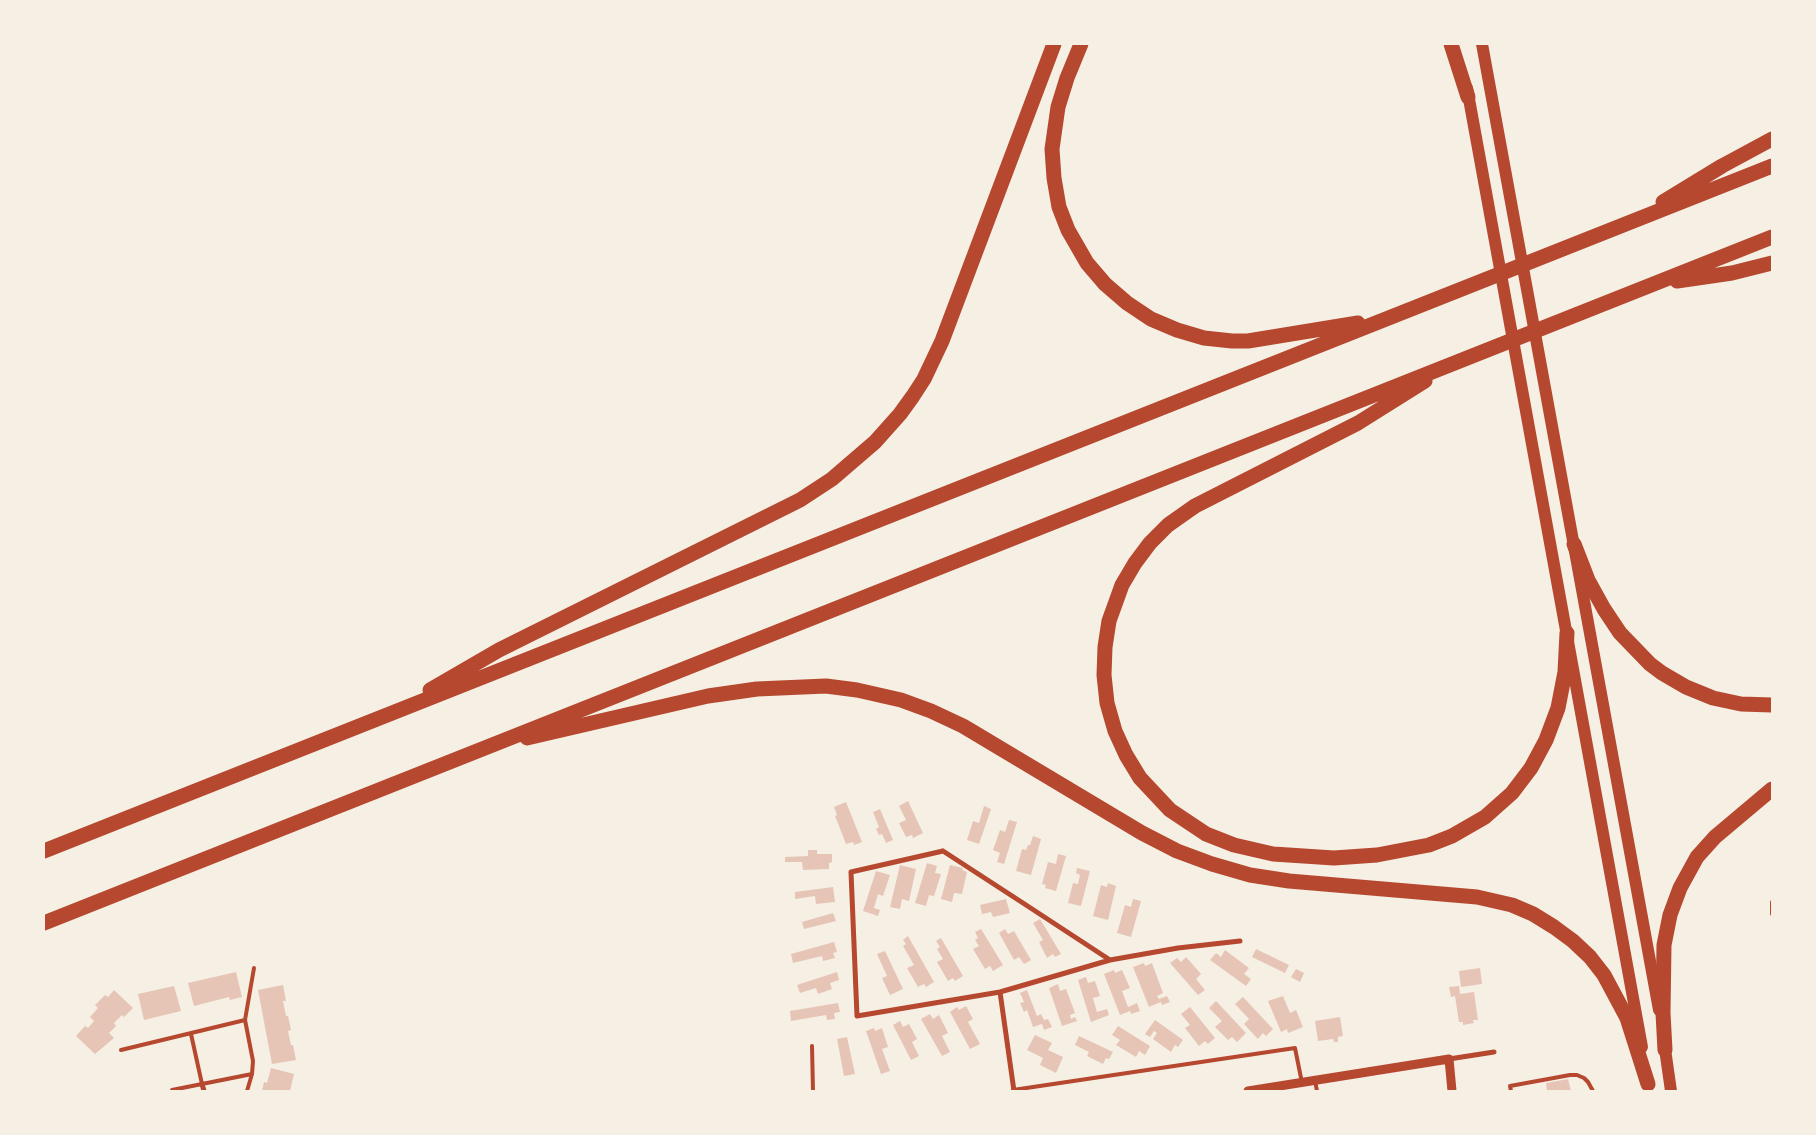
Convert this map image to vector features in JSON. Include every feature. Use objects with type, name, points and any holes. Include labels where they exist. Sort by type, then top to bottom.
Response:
[{"type":"highway","points":[[384,716],[499,650],[800,500],[839,474],[875,442],[913,396],[924,379],[942,341],[1054,44]]},
{"type":"highway","points":[[1081,44],[1058,107],[1052,149],[1054,178],[1059,207],[1074,241],[1096,274],[1116,294],[1139,312],[1164,325],[1204,338],[1232,341],[1267,339],[1389,317]]},
{"type":"highway","points":[[1451,44],[1468,97]]},
{"type":"highway","points":[[1626,224],[1722,166],[1772,139]]},
{"type":"highway","points":[[44,851],[1772,166]]},
{"type":"highway","points":[[44,923],[1772,237]]},
{"type":"highway","points":[[1648,286],[1732,273],[1772,263]]},
{"type":"highway","points":[[1459,360],[1358,423],[1195,506],[1168,525],[1150,543],[1135,563],[1122,586],[1106,634],[1104,661],[1105,689],[1110,717],[1120,743],[1140,778],[1165,805],[1206,834],[1234,845],[1273,854],[1317,858],[1364,857],[1416,848],[1452,836],[1474,824],[1504,801],[1525,778],[1542,750],[1558,708],[1565,666],[1567,633]]},
{"type":"highway","points":[[1574,544],[1588,580],[1604,609],[1620,633],[1650,664],[1680,684],[1713,698],[1741,704],[1772,705]]},
{"type":"highway","points":[[481,748],[708,696],[757,689],[826,686],[857,690],[901,700],[963,726],[1142,833],[1177,851],[1212,864],[1250,874],[1289,881],[1477,897],[1512,905],[1532,914],[1554,926],[1573,941],[1590,957],[1604,975],[1627,1018],[1647,1089]]},
{"type":"highway","points":[[1665,1050],[1663,1013],[1664,946],[1670,915],[1680,888],[1697,857],[1715,837],[1772,789]]},
{"type":"main road","points":[[1458,44],[1567,633],[1647,1089]]},
{"type":"main road","points":[[1482,44],[1672,1091]]},
{"type":"street","points":[[1110,960],[943,851],[851,872],[857,1016],[1000,992],[1110,960],[1178,948],[1240,941]]},
{"type":"street","points":[[1000,992],[1014,1091]]},
{"type":"street","points":[[1248,1091],[1494,1052]]},
{"type":"street","points":[[1449,1059],[1452,1091]]},
{"type":"street","points":[[202,1084],[204,1091]]},
{"type":"lane","points":[[1772,902],[1772,914]]},
{"type":"lane","points":[[247,1091],[252,1074],[253,1061],[245,1020],[254,968]]},
{"type":"lane","points":[[121,1050],[245,1020]]},
{"type":"lane","points":[[191,1034],[202,1084]]},
{"type":"lane","points":[[812,1046],[813,1091]]},
{"type":"lane","points":[[1014,1091],[1295,1048],[1302,1083]]},
{"type":"lane","points":[[172,1090],[252,1074]]},
{"type":"lane","points":[[1511,1091],[1510,1086],[1570,1075],[1584,1078],[1593,1091]]},
{"type":"lane","points":[[1315,1080],[1317,1091]]},
{"type":"building","points":[[908,801],[923,833],[913,838],[912,835],[906,837],[899,823],[906,820],[899,806]]},
{"type":"building","points":[[846,802],[862,842],[854,845],[853,842],[846,844],[835,816],[837,815],[834,807]]},
{"type":"building","points":[[984,806],[991,809],[979,844],[967,840],[973,821],[979,823]]},
{"type":"building","points":[[880,809],[893,840],[886,843],[882,834],[879,835],[876,829],[879,827],[873,812]]},
{"type":"building","points":[[1009,820],[1017,822],[1004,864],[997,862],[1000,853],[993,850],[1000,830],[1005,832]]},
{"type":"building","points":[[1033,836],[1041,839],[1031,875],[1016,871],[1022,849],[1026,850]]},
{"type":"building","points":[[808,850],[817,850],[817,854],[832,854],[832,862],[829,863],[829,869],[803,870],[802,862],[785,862],[785,857],[808,856]]},
{"type":"building","points":[[1058,854],[1066,856],[1056,891],[1045,888],[1046,885],[1042,884],[1048,862],[1056,864]]},
{"type":"building","points":[[927,863],[937,866],[935,873],[941,874],[934,896],[929,895],[926,906],[915,903]]},
{"type":"building","points":[[900,865],[916,869],[909,901],[902,899],[900,909],[890,907]]},
{"type":"building","points":[[950,865],[963,868],[962,870],[967,872],[962,894],[954,893],[952,902],[941,899]]},
{"type":"building","points":[[1077,868],[1090,871],[1081,906],[1068,903],[1073,883],[1078,884],[1080,875],[1076,873]]},
{"type":"building","points":[[876,871],[890,875],[883,896],[878,894],[874,908],[880,910],[878,916],[863,911]]},
{"type":"building","points":[[1108,883],[1116,886],[1108,920],[1093,916],[1101,885],[1107,887]]},
{"type":"building","points":[[833,887],[835,902],[816,904],[815,896],[795,899],[795,892]]},
{"type":"building","points":[[1006,899],[1010,913],[993,917],[991,912],[982,914],[980,905]]},
{"type":"building","points":[[1133,899],[1141,901],[1131,937],[1117,933],[1125,905],[1131,907]]},
{"type":"building","points":[[833,913],[836,921],[804,929],[802,922]]},
{"type":"building","points":[[1040,919],[1061,954],[1055,957],[1053,954],[1047,958],[1039,942],[1043,940],[1033,923]]},
{"type":"building","points":[[981,929],[1003,965],[993,971],[990,966],[985,969],[973,949],[979,946],[975,940],[978,938],[975,932]]},
{"type":"building","points":[[1005,929],[1008,934],[1014,931],[1031,960],[1024,964],[1019,957],[1014,960],[999,933]]},
{"type":"building","points":[[908,936],[934,982],[926,987],[924,984],[918,987],[907,968],[914,965],[903,946],[906,944],[903,940]]},
{"type":"building","points":[[941,938],[963,976],[955,981],[953,978],[948,981],[937,962],[943,959],[937,949],[940,947],[936,941]]},
{"type":"building","points":[[834,942],[837,952],[833,953],[835,958],[823,961],[822,956],[793,963],[791,954]]},
{"type":"building","points":[[1256,949],[1289,965],[1285,973],[1252,957]]},
{"type":"building","points":[[1225,950],[1249,968],[1244,974],[1251,979],[1246,986],[1210,960],[1216,953],[1221,957]]},
{"type":"building","points":[[885,951],[903,989],[890,995],[882,978],[887,976],[877,954]]},
{"type":"building","points":[[1186,957],[1201,974],[1196,979],[1205,990],[1198,995],[1170,963],[1177,958],[1181,962]]},
{"type":"building","points":[[1144,963],[1145,966],[1152,963],[1163,993],[1157,996],[1159,999],[1167,996],[1170,1002],[1162,1005],[1161,1002],[1149,1007],[1133,967]]},
{"type":"building","points":[[1480,968],[1482,984],[1461,987],[1459,971]]},
{"type":"building","points":[[1296,969],[1304,973],[1300,982],[1291,977]]},
{"type":"building","points":[[1114,970],[1115,973],[1122,970],[1130,988],[1122,991],[1128,1007],[1137,1003],[1140,1011],[1131,1014],[1130,1011],[1120,1015],[1104,974]]},
{"type":"building","points":[[236,972],[242,997],[230,1000],[229,997],[194,1006],[188,983]]},
{"type":"building","points":[[837,972],[839,980],[830,983],[832,989],[818,994],[816,988],[800,993],[797,985]]},
{"type":"building","points":[[1086,977],[1088,983],[1095,981],[1100,996],[1093,998],[1097,1012],[1107,1009],[1109,1015],[1091,1022],[1078,980]]},
{"type":"building","points":[[1058,984],[1060,991],[1066,989],[1075,1013],[1070,1015],[1071,1019],[1075,1017],[1077,1021],[1062,1026],[1049,988]]},
{"type":"building","points":[[283,985],[286,1001],[283,1001],[291,1030],[288,1031],[296,1060],[272,1064],[258,990]]},
{"type":"building","points":[[174,986],[181,1011],[144,1020],[138,994]]},
{"type":"building","points":[[1459,986],[1460,994],[1474,992],[1478,1020],[1473,1020],[1474,1023],[1463,1025],[1463,1022],[1459,1022],[1455,996],[1451,997],[1449,987]]},
{"type":"building","points":[[114,990],[133,1008],[114,1023],[116,1026],[109,1033],[114,1038],[95,1054],[76,1036],[85,1026],[88,1028],[94,1021],[90,1017],[98,1008],[95,1005],[105,995],[108,997]]},
{"type":"building","points":[[1027,990],[1037,1016],[1041,1014],[1044,1020],[1048,1019],[1052,1027],[1044,1030],[1042,1024],[1033,1027],[1027,1010],[1024,1012],[1020,1003],[1024,1002],[1020,993]]},
{"type":"building","points":[[1283,996],[1290,1013],[1296,1010],[1303,1027],[1288,1033],[1287,1029],[1281,1032],[1268,1001]]},
{"type":"building","points":[[1243,997],[1273,1029],[1266,1036],[1263,1033],[1258,1039],[1244,1024],[1249,1019],[1235,1004]]},
{"type":"building","points":[[1216,1001],[1246,1033],[1237,1042],[1232,1037],[1228,1040],[1215,1027],[1222,1021],[1209,1008]]},
{"type":"building","points":[[838,1003],[840,1012],[834,1013],[835,1019],[827,1020],[826,1015],[791,1021],[790,1011]]},
{"type":"building","points":[[966,1006],[973,1019],[968,1022],[980,1044],[970,1049],[950,1012],[957,1007],[959,1010]]},
{"type":"building","points":[[1190,1007],[1215,1038],[1208,1044],[1205,1041],[1199,1046],[1185,1028],[1190,1025],[1181,1014]]},
{"type":"building","points":[[930,1014],[933,1019],[939,1015],[948,1033],[942,1036],[950,1052],[942,1056],[921,1019]]},
{"type":"building","points":[[1340,1017],[1343,1036],[1338,1037],[1338,1042],[1334,1042],[1333,1039],[1318,1041],[1315,1021]]},
{"type":"building","points":[[1155,1020],[1183,1040],[1178,1047],[1175,1045],[1171,1052],[1153,1039],[1157,1033],[1154,1031],[1150,1037],[1145,1034]]},
{"type":"building","points":[[900,1021],[903,1027],[909,1024],[917,1039],[912,1042],[919,1056],[911,1060],[893,1025]]},
{"type":"building","points":[[1118,1026],[1150,1046],[1145,1055],[1139,1051],[1136,1057],[1116,1045],[1120,1040],[1112,1035]]},
{"type":"building","points":[[874,1028],[875,1031],[882,1028],[888,1047],[882,1049],[890,1071],[881,1074],[866,1031]]},
{"type":"building","points":[[1035,1035],[1052,1043],[1048,1050],[1063,1057],[1056,1073],[1040,1065],[1043,1058],[1027,1050]]},
{"type":"building","points":[[1079,1036],[1113,1052],[1109,1059],[1106,1058],[1103,1064],[1087,1056],[1089,1052],[1075,1045]]},
{"type":"building","points":[[847,1037],[855,1074],[844,1076],[837,1039]]},
{"type":"building","points":[[271,1068],[294,1074],[290,1091],[262,1091],[264,1082],[267,1083]]},
{"type":"building","points":[[1568,1079],[1571,1091],[1547,1091],[1546,1083]]}]
